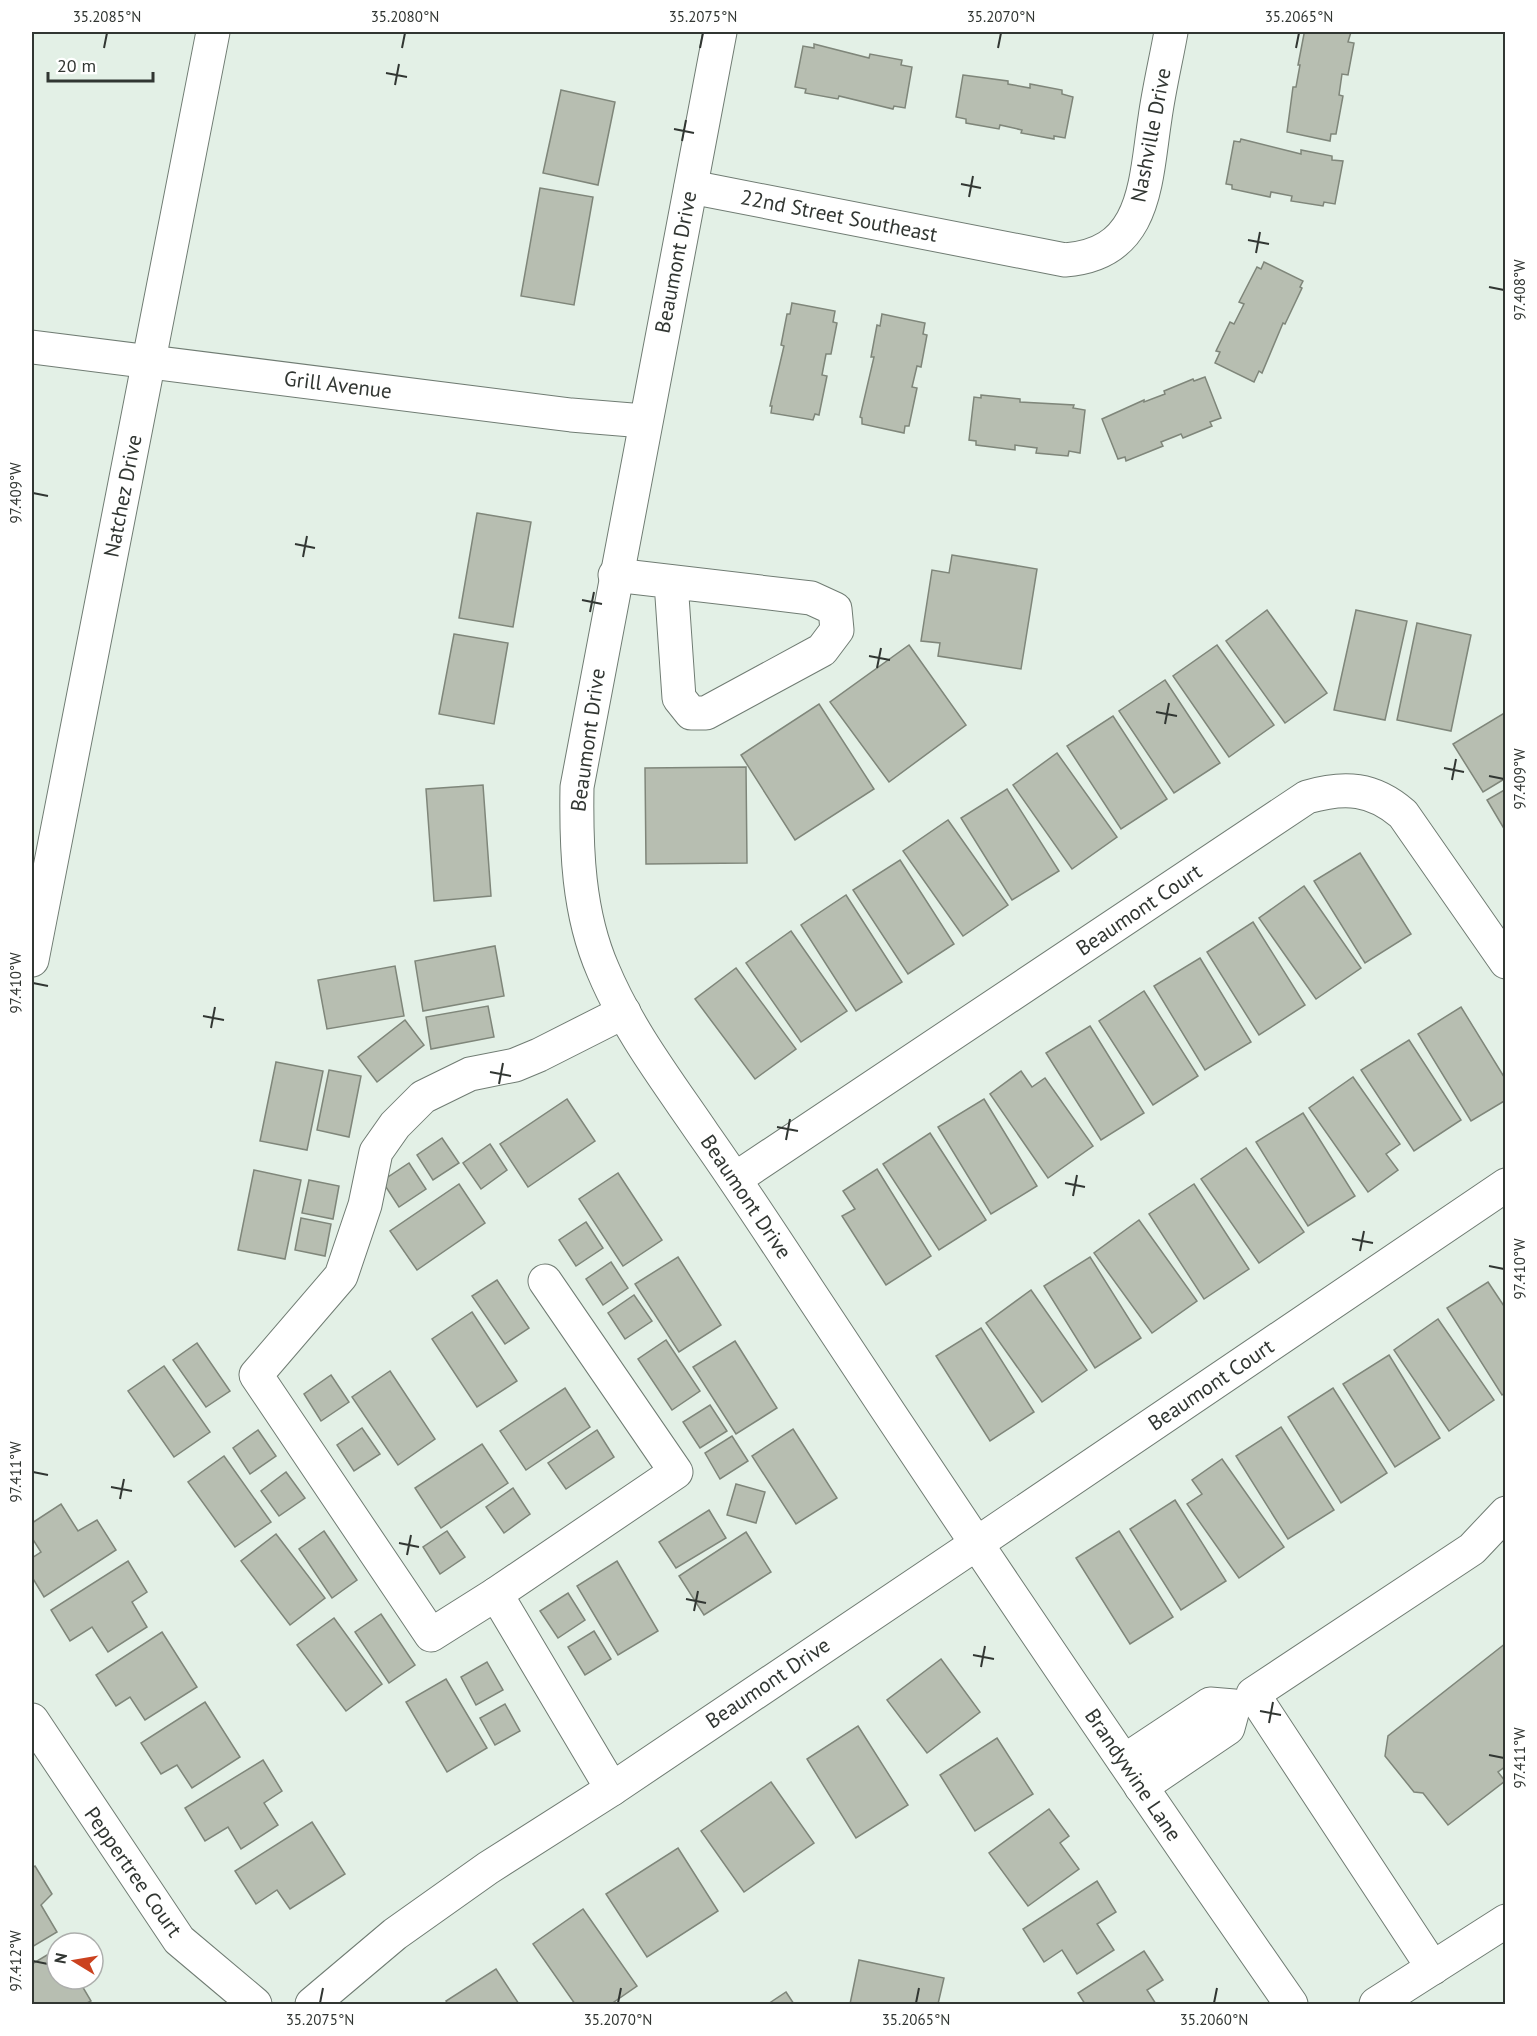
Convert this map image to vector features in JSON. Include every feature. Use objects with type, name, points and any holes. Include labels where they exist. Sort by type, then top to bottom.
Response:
[{"type":"street","name":"Natchez Drive","points":[[32,960],[213,32]]},
{"type":"street","name":"Beaumont Drive","points":[[312,2004],[395,1934],[488,1868],[612,1789],[976,1544],[735,1179],[652,1060],[601,966],[580,886],[576,840],[576,787],[720,32]]},
{"type":"street","name":"Nashville Drive","points":[[988,246],[1065,260],[1086,259],[1120,240],[1142,201],[1171,32]]},
{"type":"street","name":"22nd Street Southeast","points":[[691,187],[988,246]]},
{"type":"street","name":"Grill Avenue","points":[[32,346],[571,414],[644,421]]},
{"type":"street","points":[[615,575],[811,598],[835,609],[837,630],[822,650],[706,713],[690,713],[679,698],[671,582]]},
{"type":"street","name":"Beaumont Court","points":[[735,1179],[1307,797],[1331,790],[1371,794],[1386,799],[1403,814],[1506,962]]},
{"type":"street","points":[[545,1281],[676,1472],[496,1594],[431,1635],[256,1375],[341,1276],[365,1205],[376,1152],[395,1125],[423,1097],[470,1074],[515,1065],[539,1055],[624,1012]]},
{"type":"street","name":"Beaumont Court","points":[[976,1544],[1506,1185]]},
{"type":"street","points":[[1132,1774],[1228,1728],[1243,1700],[1472,1549],[1506,1513]]},
{"type":"street","name":"Brandywine Lane","points":[[976,1544],[1291,2004]]},
{"type":"street","points":[[496,1594],[612,1789]]},
{"type":"street","points":[[1243,1700],[1432,1968]]},
{"type":"street","name":"Peppertree Court","points":[[32,1720],[179,1940],[255,2004]]},
{"type":"street","points":[[1376,2004],[1506,1921]]},
{"type":"building","points":[[1307,32],[1351,32],[1348,42],[1354,43],[1348,75],[1342,74],[1339,95],[1343,96],[1336,134],[1331,134],[1330,141],[1287,132],[1293,87],[1296,87],[1304,34]]},
{"type":"building","points":[[814,44],[869,58],[870,54],[902,60],[901,65],[912,67],[905,108],[894,106],[893,109],[839,96],[838,99],[805,93],[806,89],[795,87],[803,46],[814,48]]},
{"type":"building","points":[[963,75],[1008,81],[1008,84],[1030,88],[1030,84],[1062,90],[1062,94],[1073,97],[1065,138],[1054,136],[1054,139],[1021,133],[1022,130],[1000,125],[999,129],[966,123],[966,119],[956,117]]},
{"type":"building","points":[[561,90],[615,102],[598,185],[543,173]]},
{"type":"building","points":[[1241,139],[1301,154],[1301,150],[1332,156],[1332,160],[1343,161],[1335,204],[1324,202],[1323,206],[1291,201],[1292,196],[1271,192],[1270,197],[1232,189],[1232,185],[1226,184],[1234,141],[1240,142]]},
{"type":"building","points":[[540,188],[593,197],[574,305],[521,296]]},
{"type":"building","points":[[1264,262],[1303,281],[1300,287],[1302,288],[1285,324],[1283,323],[1262,373],[1259,371],[1254,382],[1215,363],[1220,352],[1216,351],[1230,322],[1234,324],[1244,304],[1239,302],[1257,267],[1261,269]]},
{"type":"building","points":[[792,303],[835,311],[833,322],[837,323],[831,354],[826,354],[822,375],[827,376],[819,415],[815,414],[813,420],[771,413],[772,406],[770,406],[784,346],[781,345],[787,314],[790,314]]},
{"type":"building","points":[[882,314],[925,323],[923,334],[927,335],[921,367],[917,366],[912,387],[917,388],[909,426],[905,426],[904,433],[862,424],[860,417],[874,357],[871,357],[877,325],[880,326]]},
{"type":"building","points":[[1205,377],[1221,418],[1210,422],[1212,426],[1183,438],[1181,434],[1161,442],[1163,446],[1126,461],[1125,457],[1118,459],[1102,419],[1144,400],[1144,402],[1165,394],[1164,391],[1193,379],[1194,381]]},
{"type":"building","points":[[981,395],[1020,399],[1020,402],[1074,405],[1073,408],[1085,410],[1080,453],[1069,451],[1068,456],[1036,453],[1037,448],[1015,445],[1015,450],[976,445],[976,441],[969,440],[974,397],[981,398]]},
{"type":"building","points":[[477,513],[531,522],[513,627],[459,618]]},
{"type":"building","points":[[952,555],[1037,569],[1021,669],[938,656],[940,643],[921,641],[932,570],[949,573]]},
{"type":"building","points":[[1267,610],[1327,693],[1285,723],[1226,641]]},
{"type":"building","points":[[1356,610],[1407,621],[1385,720],[1334,710]]},
{"type":"building","points":[[1417,623],[1471,635],[1451,731],[1397,720]]},
{"type":"building","points":[[454,634],[508,643],[494,724],[439,714]]},
{"type":"building","points":[[909,645],[966,725],[889,782],[830,702]]},
{"type":"building","points":[[1217,645],[1274,725],[1229,757],[1173,676]]},
{"type":"building","points":[[1165,680],[1220,763],[1174,793],[1119,711]]},
{"type":"building","points":[[819,704],[874,789],[795,840],[741,755]]},
{"type":"building","points":[[1506,712],[1506,778],[1483,792],[1453,744]]},
{"type":"building","points":[[1113,716],[1167,799],[1121,829],[1067,746]]},
{"type":"building","points":[[1057,753],[1117,837],[1072,869],[1013,785]]},
{"type":"building","points":[[746,767],[747,863],[646,864],[645,768]]},
{"type":"building","points":[[483,785],[491,896],[434,901],[426,789]]},
{"type":"building","points":[[1007,789],[1059,871],[1012,900],[961,818]]},
{"type":"building","points":[[1506,789],[1506,832],[1487,800]]},
{"type":"building","points":[[948,820],[1008,905],[963,936],[903,851]]},
{"type":"building","points":[[1360,853],[1411,934],[1365,963],[1314,881]]},
{"type":"building","points":[[900,860],[954,944],[908,974],[853,890]]},
{"type":"building","points":[[1304,886],[1361,968],[1316,999],[1259,918]]},
{"type":"building","points":[[846,895],[902,982],[856,1011],[801,925]]},
{"type":"building","points":[[1253,922],[1305,1005],[1259,1035],[1207,952]]},
{"type":"building","points":[[791,931],[847,1011],[801,1042],[746,963]]},
{"type":"building","points":[[495,946],[504,996],[423,1011],[415,961]]},
{"type":"building","points":[[1200,958],[1251,1042],[1205,1070],[1154,986]]},
{"type":"building","points":[[395,966],[404,1016],[327,1029],[318,980]]},
{"type":"building","points":[[736,968],[796,1049],[755,1079],[695,999]]},
{"type":"building","points":[[1144,991],[1198,1076],[1153,1105],[1099,1021]]},
{"type":"building","points":[[488,1006],[494,1037],[431,1049],[426,1017]]},
{"type":"building","points":[[1461,1007],[1506,1080],[1506,1100],[1471,1121],[1418,1034]]},
{"type":"building","points":[[405,1020],[424,1045],[377,1082],[358,1057]]},
{"type":"building","points":[[1090,1026],[1144,1113],[1101,1140],[1046,1053]]},
{"type":"building","points":[[1409,1040],[1461,1120],[1414,1151],[1361,1070]]},
{"type":"building","points":[[276,1062],[323,1071],[307,1150],[260,1141]]},
{"type":"building","points":[[329,1070],[361,1076],[349,1137],[317,1130]]},
{"type":"building","points":[[1021,1071],[1032,1087],[1045,1078],[1093,1146],[1048,1178],[990,1094]]},
{"type":"building","points":[[1353,1077],[1400,1144],[1386,1154],[1398,1170],[1368,1192],[1309,1108]]},
{"type":"building","points":[[567,1099],[595,1141],[528,1187],[500,1144]]},
{"type":"building","points":[[984,1099],[1037,1186],[991,1214],[938,1127]]},
{"type":"building","points":[[1303,1113],[1355,1196],[1308,1226],[1256,1142]]},
{"type":"building","points":[[930,1133],[986,1220],[939,1250],[883,1164]]},
{"type":"building","points":[[442,1138],[459,1163],[433,1180],[417,1155]]},
{"type":"building","points":[[490,1144],[507,1170],[481,1189],[463,1163]]},
{"type":"building","points":[[1246,1148],[1304,1232],[1259,1263],[1201,1179]]},
{"type":"building","points":[[409,1163],[426,1189],[399,1207],[382,1181]]},
{"type":"building","points":[[877,1169],[931,1256],[886,1285],[842,1216],[855,1209],[843,1191]]},
{"type":"building","points":[[254,1170],[301,1180],[285,1259],[238,1250]]},
{"type":"building","points":[[618,1173],[662,1240],[623,1266],[579,1199]]},
{"type":"building","points":[[309,1180],[339,1186],[333,1219],[302,1213]]},
{"type":"building","points":[[459,1184],[485,1223],[417,1270],[390,1231]]},
{"type":"building","points":[[1194,1184],[1249,1269],[1204,1299],[1149,1214]]},
{"type":"building","points":[[301,1218],[331,1224],[325,1256],[295,1250]]},
{"type":"building","points":[[1139,1220],[1197,1301],[1152,1333],[1094,1253]]},
{"type":"building","points":[[586,1222],[603,1248],[576,1266],[559,1240]]},
{"type":"building","points":[[678,1257],[721,1325],[679,1352],[635,1284]]},
{"type":"building","points":[[1090,1257],[1141,1338],[1095,1368],[1044,1286]]},
{"type":"building","points":[[611,1262],[628,1288],[603,1305],[586,1279]]},
{"type":"building","points":[[497,1280],[529,1328],[505,1344],[472,1296]]},
{"type":"building","points":[[1488,1282],[1506,1309],[1506,1392],[1502,1395],[1447,1308]]},
{"type":"building","points":[[1031,1290],[1087,1370],[1042,1402],[986,1323]]},
{"type":"building","points":[[634,1295],[652,1321],[625,1339],[608,1313]]},
{"type":"building","points":[[472,1312],[517,1381],[477,1407],[432,1339]]},
{"type":"building","points":[[1438,1319],[1494,1400],[1449,1431],[1394,1350]]},
{"type":"building","points":[[981,1328],[1034,1412],[990,1441],[936,1356]]},
{"type":"building","points":[[666,1340],[700,1391],[672,1410],[638,1359]]},
{"type":"building","points":[[735,1341],[777,1408],[736,1434],[693,1367]]},
{"type":"building","points":[[197,1343],[230,1391],[206,1407],[173,1360]]},
{"type":"building","points":[[1389,1355],[1440,1438],[1395,1467],[1343,1384]]},
{"type":"building","points":[[164,1366],[210,1432],[174,1457],[128,1391]]},
{"type":"building","points":[[390,1371],[435,1439],[398,1465],[352,1397]]},
{"type":"building","points":[[331,1375],[349,1402],[321,1421],[304,1394]]},
{"type":"building","points":[[565,1388],[590,1427],[526,1470],[500,1431]]},
{"type":"building","points":[[1333,1388],[1387,1473],[1341,1503],[1288,1417]]},
{"type":"building","points":[[710,1405],[727,1431],[700,1448],[683,1422]]},
{"type":"building","points":[[1281,1427],[1334,1510],[1288,1539],[1236,1456]]},
{"type":"building","points":[[362,1428],[380,1454],[354,1471],[337,1445]]},
{"type":"building","points":[[793,1429],[837,1498],[796,1524],[752,1456]]},
{"type":"building","points":[[258,1430],[276,1456],[250,1474],[233,1448]]},
{"type":"building","points":[[597,1430],[614,1457],[566,1489],[548,1463]]},
{"type":"building","points":[[732,1436],[748,1461],[720,1479],[705,1453]]},
{"type":"building","points":[[482,1444],[508,1483],[441,1528],[415,1488]]},
{"type":"building","points":[[224,1456],[271,1522],[235,1547],[188,1482]]},
{"type":"building","points":[[1222,1459],[1284,1547],[1239,1578],[1187,1504],[1202,1494],[1192,1480]]},
{"type":"building","points":[[286,1472],[305,1498],[279,1516],[261,1491]]},
{"type":"building","points":[[736,1484],[765,1492],[756,1523],[727,1515]]},
{"type":"building","points":[[513,1488],[530,1514],[504,1533],[486,1507]]},
{"type":"building","points":[[1175,1500],[1226,1581],[1181,1610],[1130,1529]]},
{"type":"building","points":[[61,1504],[78,1531],[97,1520],[116,1550],[44,1597],[32,1577],[32,1558],[41,1552],[32,1538],[32,1523]]},
{"type":"building","points":[[709,1510],[726,1538],[676,1568],[659,1542]]},
{"type":"building","points":[[324,1531],[357,1580],[332,1598],[299,1549]]},
{"type":"building","points":[[447,1531],[465,1557],[440,1574],[423,1547]]},
{"type":"building","points":[[1119,1531],[1173,1617],[1130,1644],[1076,1558]]},
{"type":"building","points":[[746,1532],[771,1572],[704,1615],[679,1576]]},
{"type":"building","points":[[276,1534],[325,1598],[290,1625],[241,1561]]},
{"type":"building","points":[[128,1561],[147,1592],[132,1602],[147,1627],[108,1652],[92,1627],[70,1641],[51,1610]]},
{"type":"building","points":[[617,1561],[658,1631],[618,1655],[577,1586]]},
{"type":"building","points":[[568,1593],[585,1620],[558,1638],[540,1611]]},
{"type":"building","points":[[381,1614],[415,1665],[389,1683],[355,1632]]},
{"type":"building","points":[[334,1618],[382,1684],[346,1711],[297,1645]]},
{"type":"building","points":[[594,1631],[611,1659],[585,1675],[568,1647]]},
{"type":"building","points":[[162,1632],[197,1687],[145,1720],[130,1697],[116,1706],[96,1675]]},
{"type":"building","points":[[1506,1643],[1506,1766],[1498,1772],[1505,1781],[1448,1825],[1423,1793],[1414,1792],[1385,1756],[1388,1736]]},
{"type":"building","points":[[941,1659],[980,1712],[927,1753],[887,1700]]},
{"type":"building","points":[[487,1662],[503,1690],[476,1705],[461,1677]]},
{"type":"building","points":[[446,1679],[487,1748],[447,1772],[406,1702]]},
{"type":"building","points":[[205,1702],[240,1757],[192,1788],[177,1765],[161,1774],[141,1743]]},
{"type":"building","points":[[505,1704],[520,1731],[495,1745],[480,1718]]},
{"type":"building","points":[[858,1726],[908,1805],[856,1838],[807,1759]]},
{"type":"building","points":[[997,1738],[1033,1794],[975,1831],[940,1775]]},
{"type":"building","points":[[263,1760],[282,1791],[264,1803],[278,1825],[241,1849],[228,1827],[205,1841],[185,1808]]},
{"type":"building","points":[[771,1782],[814,1843],[744,1892],[701,1831]]},
{"type":"building","points":[[1049,1809],[1069,1836],[1060,1843],[1079,1869],[1028,1906],[989,1853]]},
{"type":"building","points":[[312,1822],[345,1874],[290,1909],[277,1890],[256,1904],[235,1871]]},
{"type":"building","points":[[678,1848],[718,1911],[647,1957],[606,1894]]},
{"type":"building","points":[[35,1866],[52,1894],[41,1905],[56,1931],[45,1931],[45,1939],[32,1947],[32,1868]]},
{"type":"building","points":[[1097,1881],[1116,1912],[1097,1924],[1114,1950],[1077,1974],[1062,1950],[1044,1962],[1023,1929]]},
{"type":"building","points":[[583,1909],[637,1986],[611,2004],[575,2004],[533,1944]]},
{"type":"building","points":[[1144,1951],[1163,1980],[1147,1990],[1156,2004],[1085,2004],[1078,1993]]},
{"type":"building","points":[[45,1956],[45,1991],[85,1991],[91,2001],[85,2004],[32,2004],[32,1964]]},
{"type":"building","points":[[859,1960],[944,1978],[938,2004],[850,2004]]},
{"type":"building","points":[[496,1969],[519,2004],[448,2004],[446,2001]]},
{"type":"building","points":[[786,1992],[794,2004],[768,2004]]}]
